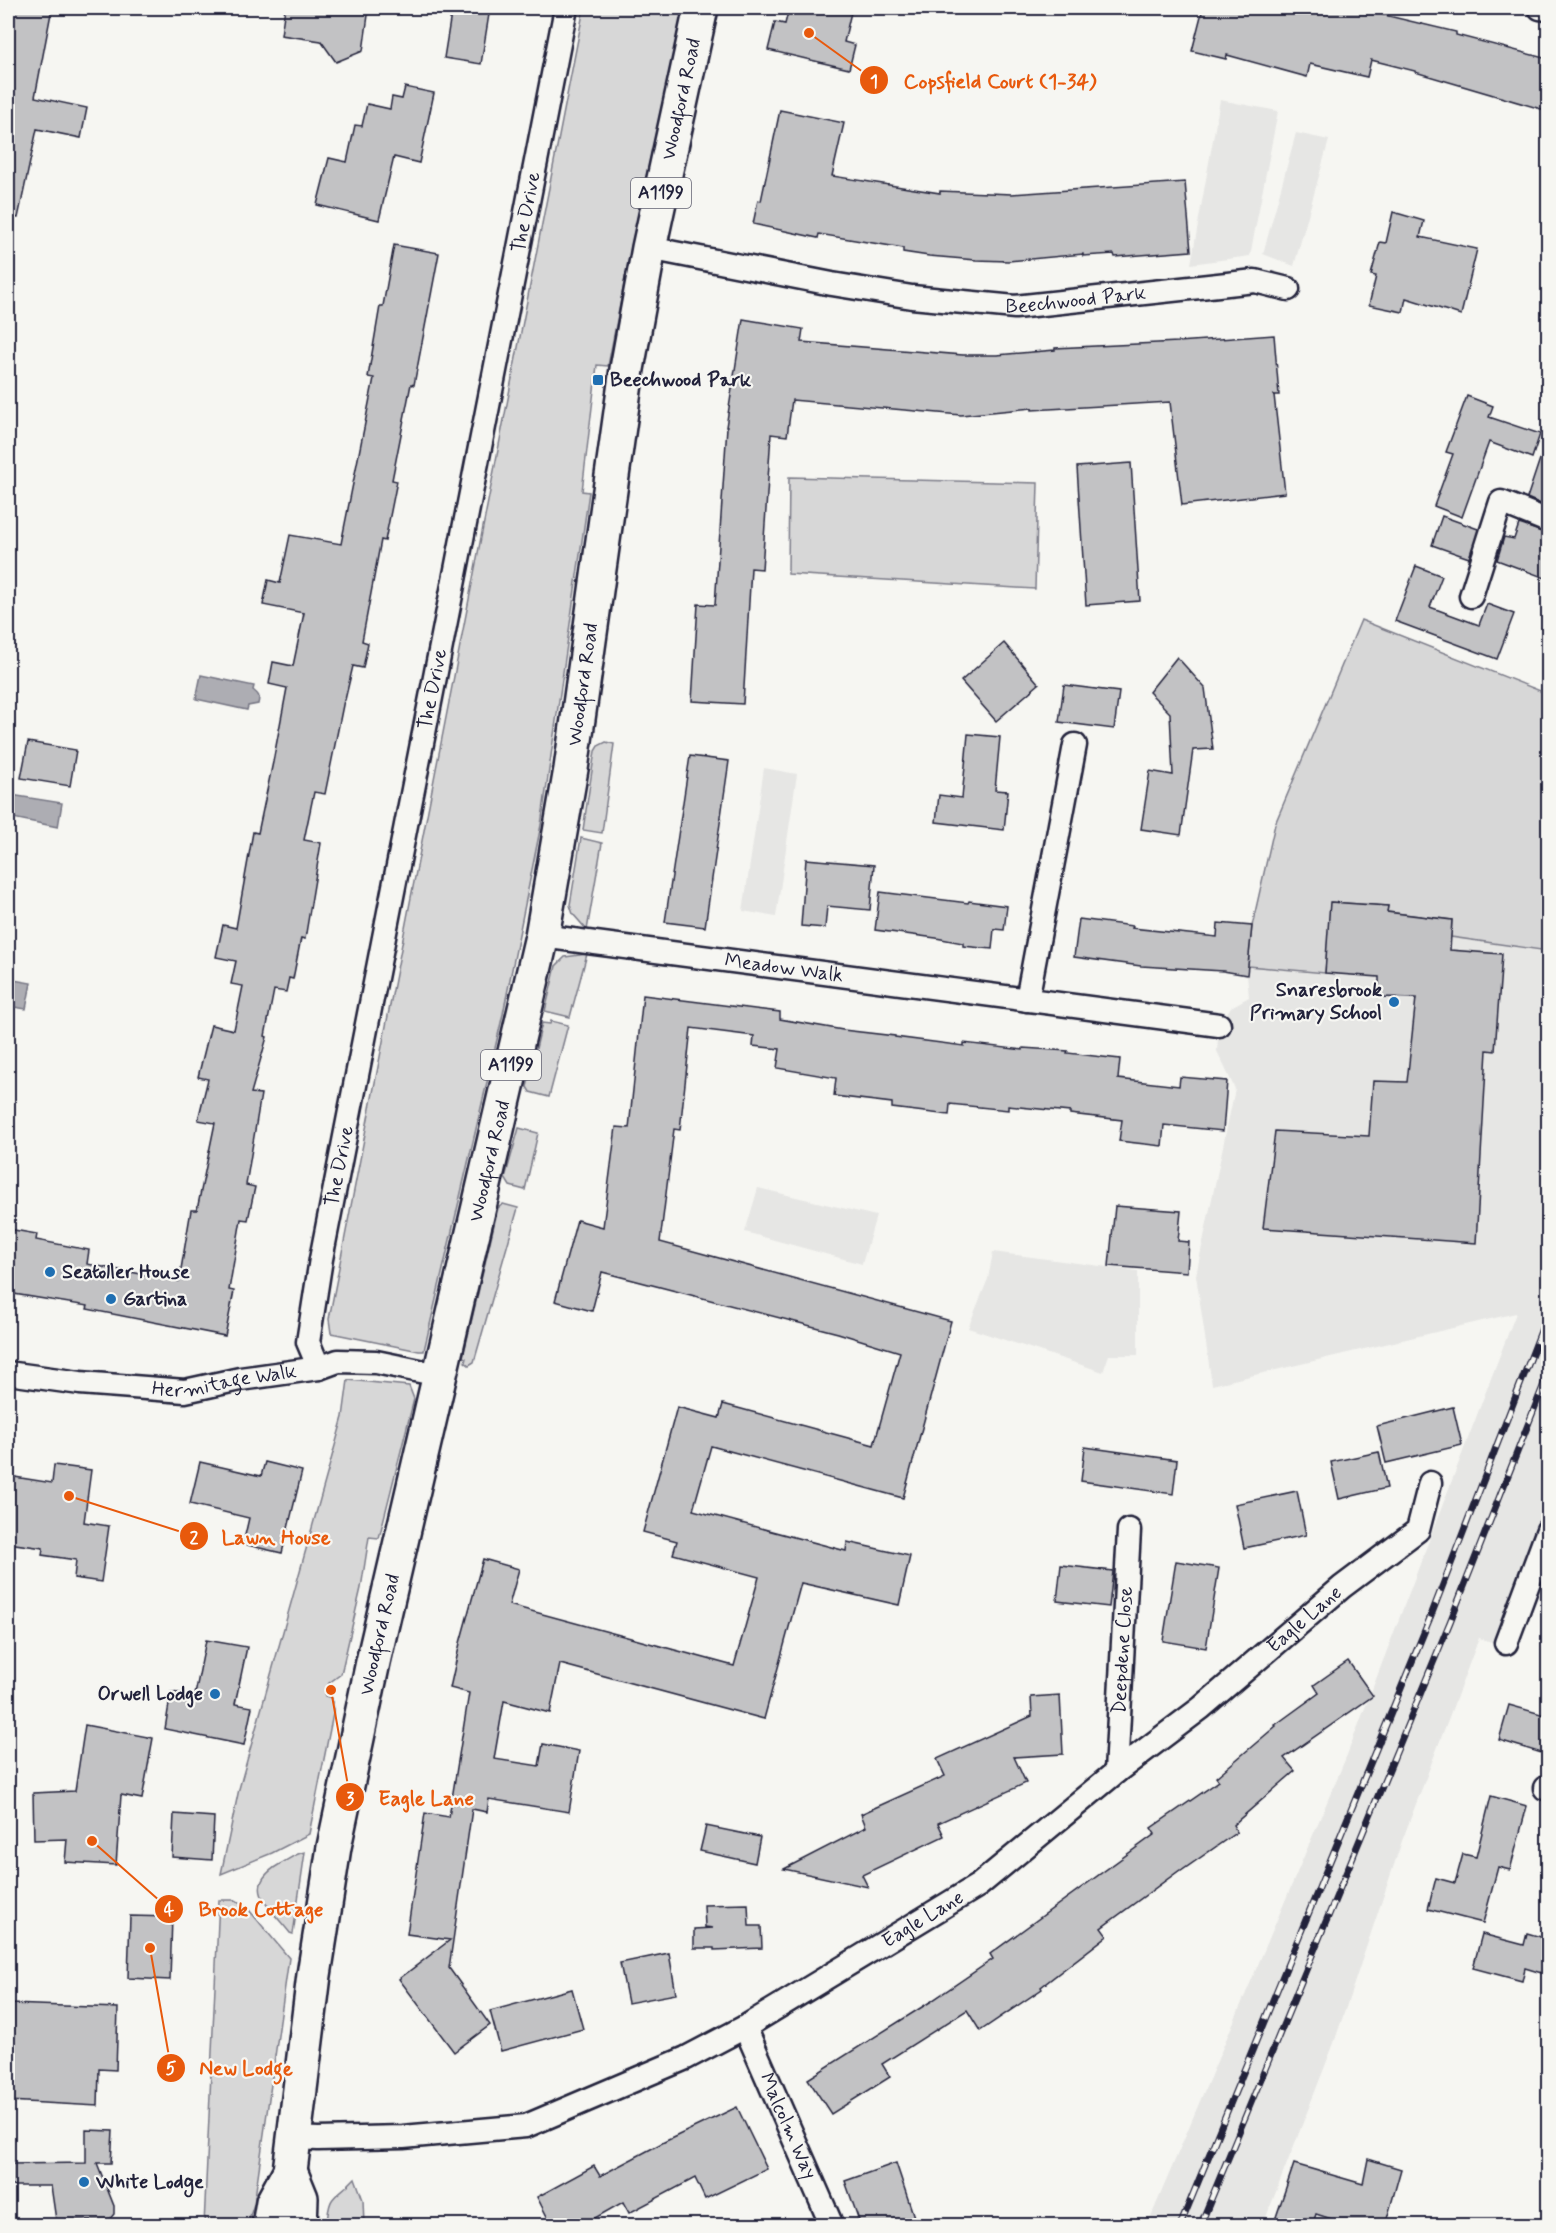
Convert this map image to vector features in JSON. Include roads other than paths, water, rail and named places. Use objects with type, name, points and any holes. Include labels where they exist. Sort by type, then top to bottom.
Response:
[{"type":"main road","name":"Woodford Road","points":[[290,2171],[314,1975],[334,1847],[372,1662],[542,936],[571,769],[627,369],[649,248],[701,8]]},
{"type":"main road","name":"A1199","points":[[269,2226],[273,2202],[290,2171]]},
{"type":"main road","points":[[290,2171],[301,2198],[300,2226]]},
{"type":"street","name":"The Drive","points":[[319,1368],[308,1342],[321,1259],[566,8]]},
{"type":"street","points":[[1540,8],[1548,9]]},
{"type":"street","name":"Beechwood Park","points":[[649,248],[832,284],[912,297],[1015,307],[1255,281],[1288,289]]},
{"type":"street","points":[[1471,596],[1500,502],[1548,521]]},
{"type":"street","points":[[1027,1000],[1075,745]]},
{"type":"street","name":"Meadow Walk","points":[[542,936],[1219,1025]]},
{"type":"street","name":"Hermitage Walk","points":[[8,1373],[80,1383],[185,1391],[240,1379],[319,1368],[338,1362],[376,1362],[439,1376]]},
{"type":"street","name":"Eagle Lane","points":[[295,2138],[403,2137],[526,2126],[686,2058],[745,2027],[979,1885],[1116,1772],[1201,1708],[1342,1587],[1418,1530],[1430,1483]]},
{"type":"street","name":"Deepdene Close","points":[[1116,1772],[1129,1530]]},
{"type":"street","points":[[1506,1643],[1548,1530]]},
{"type":"street","name":"Malcolm Way","points":[[745,2027],[832,2226]]},
{"type":"railway","points":[[1180,2226],[1432,1613],[1548,1313]]},
{"type":"railway","points":[[1200,2226],[1450,1622],[1548,1374]]},
{"type":"place","name":"Copsfield Court (1-34)","points":[[809,33]]},
{"type":"place","name":"Beechwood Park","points":[[598,380]]},
{"type":"place","name":"Snaresbrook Primary School","points":[[1394,1002]]},
{"type":"place","name":"Seatoller House","points":[[50,1272]]},
{"type":"place","name":"Gartina","points":[[111,1299]]},
{"type":"place","name":"Lawn House","points":[[69,1496]]},
{"type":"place","name":"Eagle Lane","points":[[331,1690]]},
{"type":"place","name":"Orwell Lodge","points":[[215,1694]]},
{"type":"place","name":"Brook Cottage","points":[[92,1841]]},
{"type":"place","name":"New Lodge","points":[[150,1948]]},
{"type":"place","name":"White Lodge","points":[[84,2182]]}]
